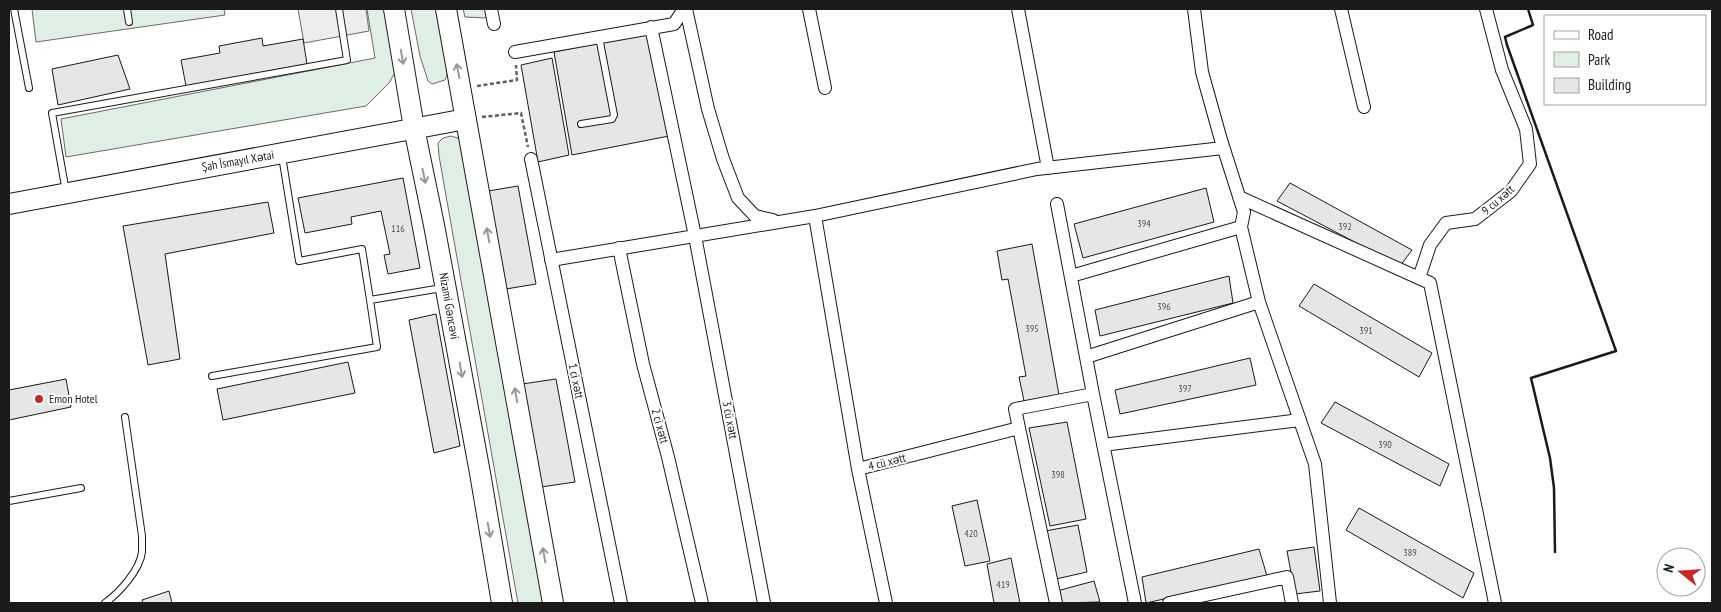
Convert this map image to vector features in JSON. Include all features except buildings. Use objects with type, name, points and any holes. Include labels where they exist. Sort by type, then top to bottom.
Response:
[{"type":"main road","name":"Nizami Gəncəvi","points":[[394,9],[414,128],[446,288],[502,603]]},
{"type":"main road","points":[[446,9],[553,603]]},
{"type":"main road","name":"Şah İsmayıl Xətai","points":[[9,204],[466,119]]},
{"type":"street","points":[[491,9],[494,24]]},
{"type":"street","points":[[515,52],[674,24],[685,9]]},
{"type":"street","points":[[685,9],[708,109],[723,159],[738,198],[755,216],[778,222]]},
{"type":"street","points":[[809,9],[825,88]]},
{"type":"street","points":[[1018,9],[1048,168]]},
{"type":"street","points":[[1194,9],[1202,72],[1223,148],[1244,212],[1241,227],[1259,302],[1316,464],[1330,603]]},
{"type":"street","points":[[1341,9],[1364,107]]},
{"type":"street","name":"9 cu xətt","points":[[1419,278],[1430,245],[1446,223],[1475,219],[1511,191],[1530,164],[1526,129],[1502,70],[1486,9]]},
{"type":"street","name":"3 cü xətt","points":[[651,27],[695,236],[764,603]]},
{"type":"street","points":[[552,260],[815,216],[1048,168],[1223,148]]},
{"type":"street","name":"1 ci xətt","points":[[531,159],[621,603]]},
{"type":"street","points":[[1239,197],[1430,283],[1495,603]]},
{"type":"street","points":[[1057,204],[1135,603]]},
{"type":"street","points":[[815,216],[858,469]]},
{"type":"street","points":[[1071,276],[1241,227]]},
{"type":"street","name":"2 ci xətt","points":[[619,248],[643,364],[668,457],[702,603]]},
{"type":"street","points":[[1086,357],[1259,302]]},
{"type":"street","points":[[1056,603],[1015,409],[1093,394]]},
{"type":"street","points":[[1103,444],[1300,420]]},
{"type":"street","name":"4 cü xətt","points":[[886,603],[858,469],[1019,428]]},
{"type":"street","points":[[1169,603],[1287,577],[1292,603]]},
{"type":"lane","points":[[14,9],[29,88]]},
{"type":"lane","points":[[127,9],[129,22]]},
{"type":"lane","points":[[66,193],[52,113],[348,60],[339,9]]},
{"type":"lane","points":[[581,124],[607,120],[614,115],[599,36]]},
{"type":"lane","points":[[212,376],[376,347],[362,249],[299,261],[281,153]]},
{"type":"lane","points":[[370,300],[446,288]]},
{"type":"lane","points":[[105,603],[122,588],[132,575],[142,553],[142,536],[125,417]]},
{"type":"lane","points":[[9,501],[81,488]]},
{"type":"path","points":[[461,88],[517,80],[515,52]]},
{"type":"path","points":[[466,119],[521,113],[531,159]]},
{"type":"green space","points":[[32,9],[224,9],[225,15],[36,42]]},
{"type":"green space","points":[[367,9],[387,9],[398,67],[389,83],[366,106],[66,157],[61,119],[375,58]]},
{"type":"green space","points":[[411,9],[439,9],[448,55],[445,80],[432,84],[428,81],[420,56]]},
{"type":"green space","points":[[463,9],[485,9],[487,18],[465,17]]},
{"type":"green space","points":[[451,136],[461,139],[545,603],[518,603],[439,156],[438,143],[443,138]]},
{"type":"shaded area","points":[[298,9],[366,9],[369,31],[304,43]]},
{"type":"wall","points":[[1528,9],[1533,25],[1505,37],[1507,45],[1616,351],[1531,378],[1550,458],[1554,488],[1555,552]]},
{"type":"place","name":"Emon Hotel","points":[[39,399]]}]
